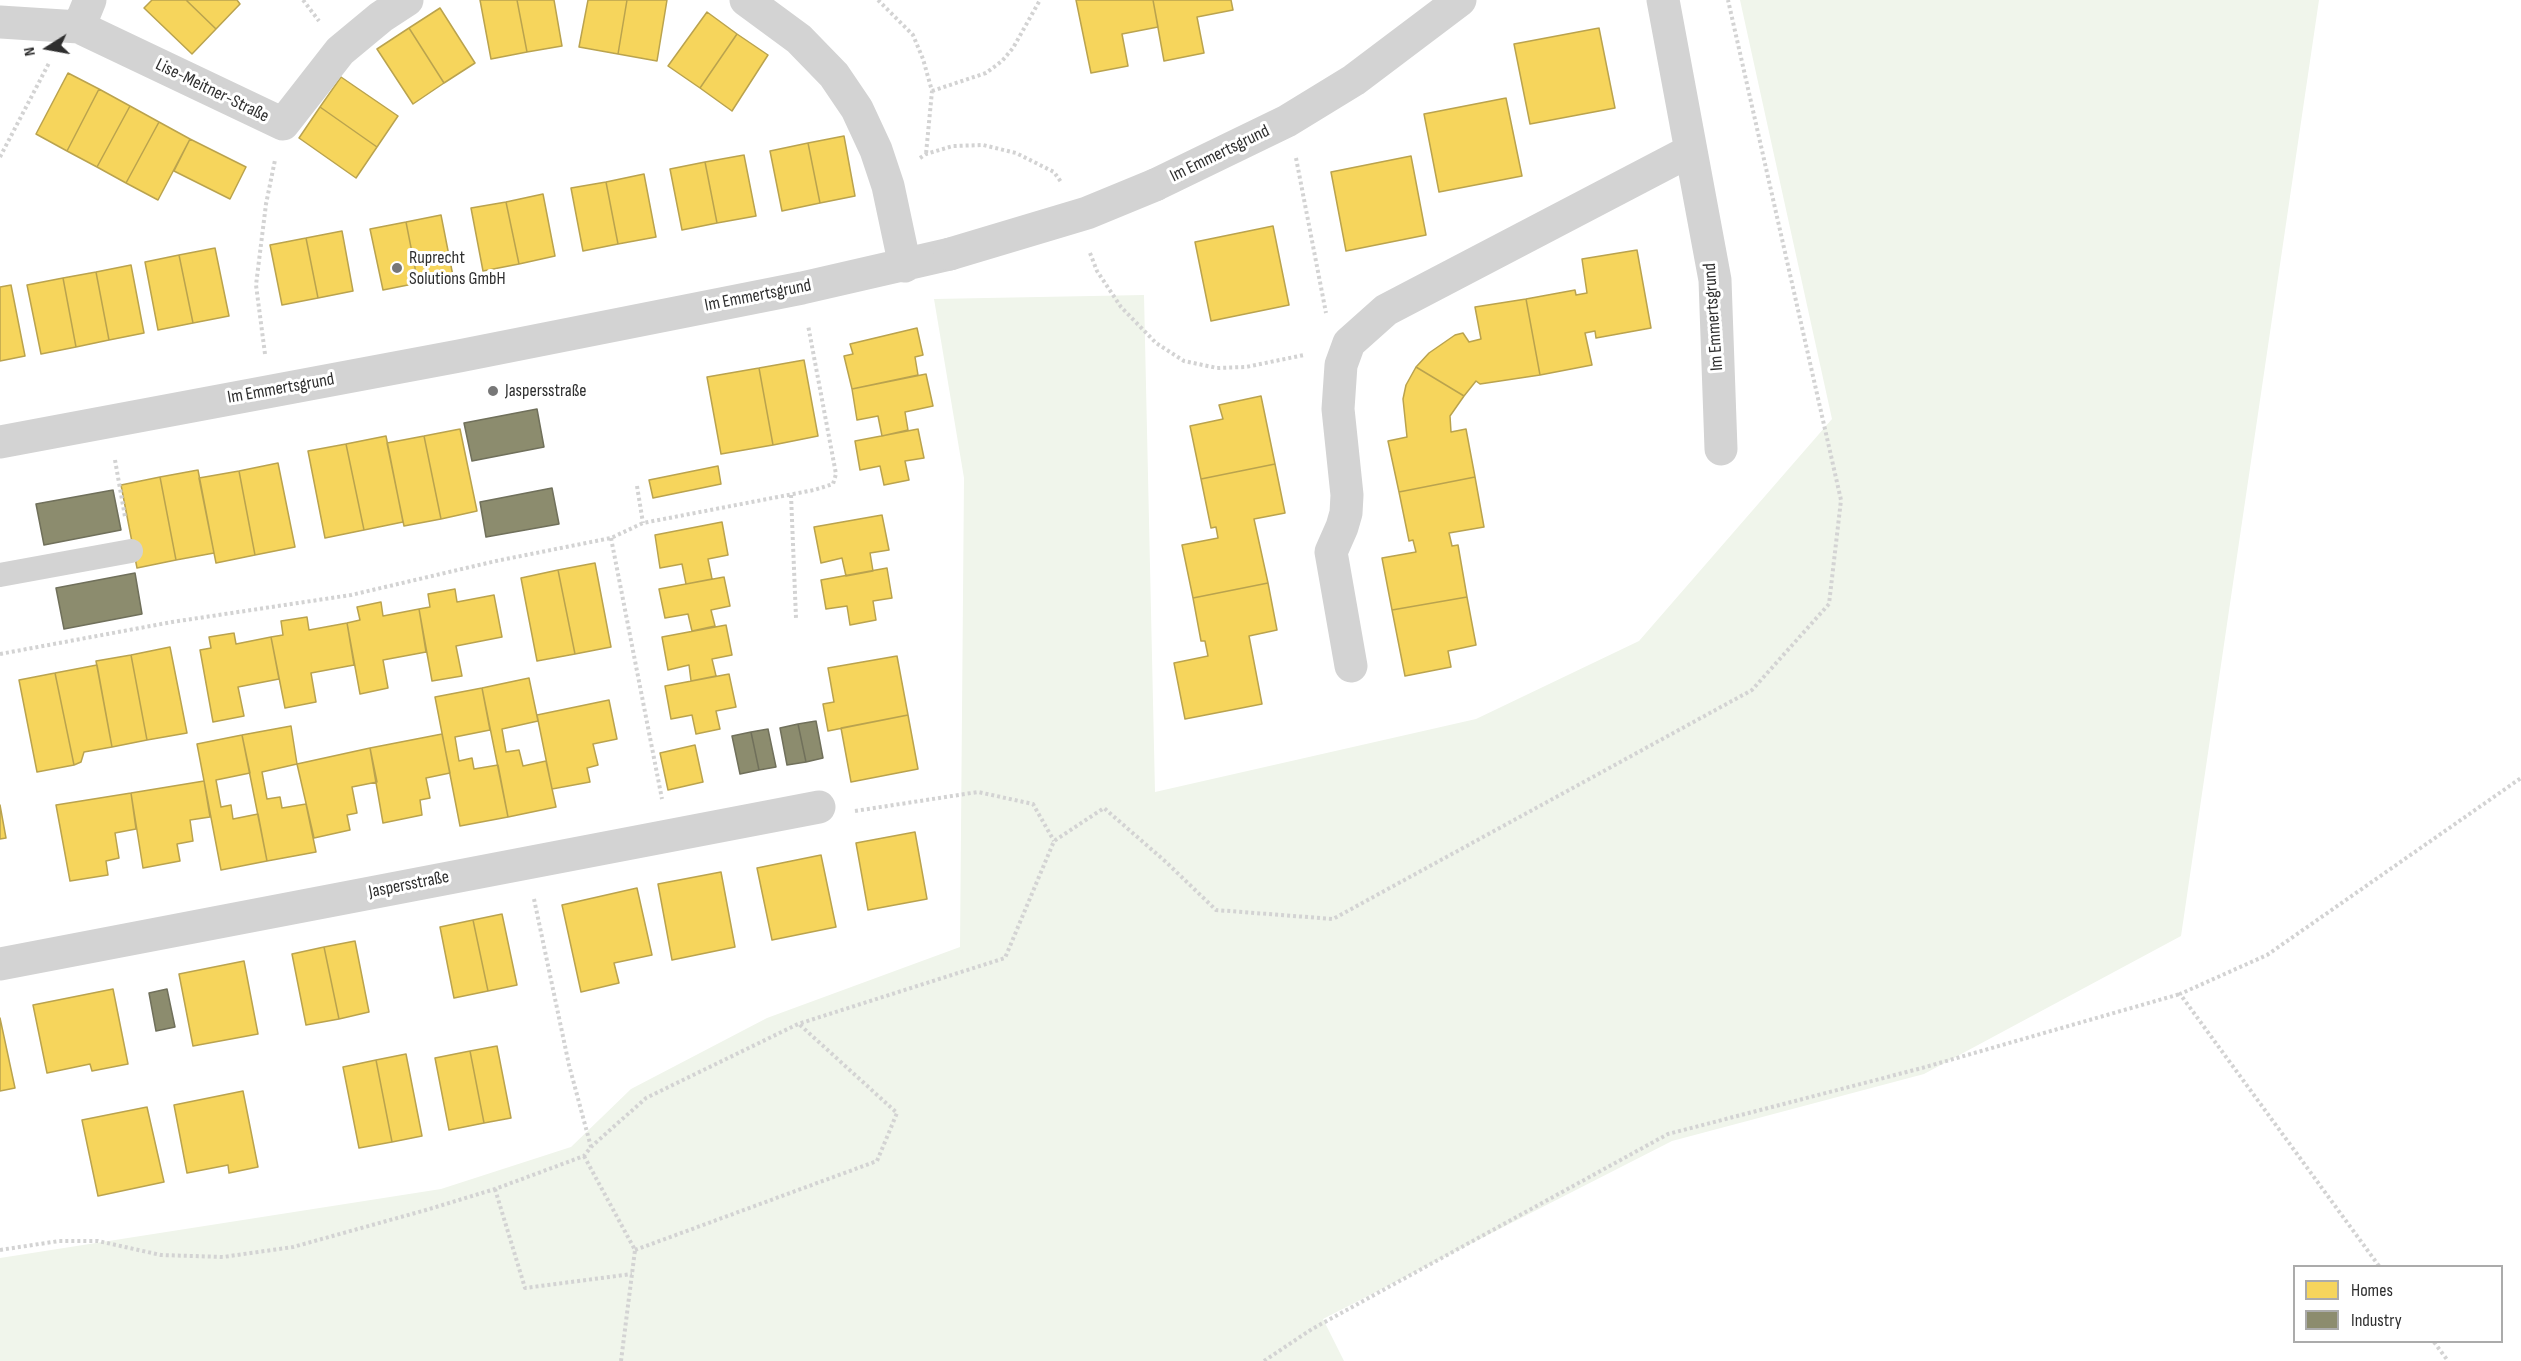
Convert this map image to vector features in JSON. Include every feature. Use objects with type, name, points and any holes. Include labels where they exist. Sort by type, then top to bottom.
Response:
[{"type":"street","name":"Lise-Meitner-Straße","points":[[80,17],[283,124],[340,51],[381,17],[407,0]]},
{"type":"street","points":[[746,0],[799,39],[834,75],[857,109],[876,150],[888,186],[905,266]]},
{"type":"street","name":"Im Emmertsgrund","points":[[0,442],[493,349],[905,266],[1087,213],[1155,185],[1297,115],[1354,80],[1460,0]]},
{"type":"street","name":"Im Emmertsgrund","points":[[1663,0],[1715,280],[1721,449]]},
{"type":"street","points":[[0,22],[80,17]]},
{"type":"street","points":[[1351,666],[1331,552],[1346,513],[1347,495],[1338,409],[1341,365],[1338,331],[1386,310],[1690,151]]},
{"type":"street","name":"Jaspersstraße","points":[[0,964],[819,807]]},
{"type":"lane","points":[[0,575],[131,551]]},
{"type":"path","points":[[878,0],[913,35],[923,59],[932,91],[926,153]]},
{"type":"path","points":[[932,91],[986,73],[1002,61],[1013,48],[1040,0]]},
{"type":"path","points":[[0,1250],[59,1241],[98,1241],[161,1255],[223,1257],[293,1247],[495,1189],[584,1156],[646,1098],[798,1024],[1005,958],[1054,841],[1104,808],[1166,862],[1216,910],[1333,919],[1752,690],[1829,604],[1840,500],[1728,0]]},
{"type":"path","points":[[0,158],[80,17]]},
{"type":"path","points":[[270,391],[256,285],[266,204],[283,124]]},
{"type":"path","points":[[888,186],[926,153],[953,146],[983,145],[1016,153],[1054,172],[1067,191]]},
{"type":"path","points":[[1089,251],[1097,271],[1121,307],[1156,343],[1184,361],[1217,368],[1246,367],[1304,355],[1338,331],[1299,168]]},
{"type":"path","points":[[0,654],[172,622],[351,595],[496,561],[611,538],[643,522],[790,495],[833,484],[836,474],[810,340]]},
{"type":"path","points":[[637,486],[643,522]]},
{"type":"path","points":[[790,495],[796,618]]},
{"type":"path","points":[[611,538],[660,790]]},
{"type":"path","points":[[1264,1361],[1312,1329],[1668,1134],[1922,1068],[2180,994],[2266,955],[2521,778]]},
{"type":"path","points":[[819,807],[844,813],[978,792],[1033,804],[1054,841]]},
{"type":"path","points":[[533,893],[569,1065],[591,1147]]},
{"type":"path","points":[[2180,994],[2378,1265]]},
{"type":"path","points":[[635,1250],[877,1161],[897,1113],[798,1024]]},
{"type":"path","points":[[584,1156],[635,1250],[621,1361]]},
{"type":"path","points":[[495,1189],[525,1288],[632,1274]]},
{"type":"path","points":[[2435,1343],[2448,1361]]},
{"type":"shaded area","points":[[1740,0],[2319,0],[2181,936],[1924,1074],[1672,1141],[1323,1319],[1344,1361],[0,1361],[0,1258],[441,1189],[571,1147],[631,1089],[767,1018],[960,947],[964,478],[934,299],[1144,295],[1155,792],[1476,719],[1639,641],[1832,419]]},
{"type":"building: Homes","points":[[152,0],[186,0],[216,29],[192,54],[144,8]]},
{"type":"building: Homes","points":[[186,0],[237,0],[240,4],[216,29]]},
{"type":"building: Homes","points":[[480,0],[517,0],[527,52],[491,59]]},
{"type":"building: Homes","points":[[517,0],[554,0],[562,46],[527,52]]},
{"type":"building: Homes","points":[[588,0],[627,0],[618,54],[579,47]]},
{"type":"building: Homes","points":[[627,0],[667,0],[657,61],[618,54]]},
{"type":"building: Homes","points":[[1076,0],[1153,0],[1158,27],[1122,34],[1128,66],[1091,73]]},
{"type":"building: Homes","points":[[1153,0],[1231,0],[1233,10],[1197,17],[1204,53],[1164,61]]},
{"type":"building: Homes","points":[[440,8],[475,63],[444,83],[409,28]]},
{"type":"building: Homes","points":[[707,12],[737,34],[700,88],[668,66]]},
{"type":"building: Homes","points":[[409,28],[444,83],[413,104],[377,49]]},
{"type":"building: Homes","points":[[1599,28],[1615,108],[1530,124],[1514,44]]},
{"type":"building: Homes","points":[[737,34],[768,55],[732,111],[700,88]]},
{"type":"building: Homes","points":[[68,73],[99,89],[67,151],[36,134]]},
{"type":"building: Homes","points":[[341,77],[398,116],[377,147],[320,107]]},
{"type":"building: Homes","points":[[99,89],[130,106],[97,167],[67,151]]},
{"type":"building: Homes","points":[[1506,98],[1522,176],[1439,192],[1424,114]]},
{"type":"building: Homes","points":[[130,106],[159,122],[126,183],[97,167]]},
{"type":"building: Homes","points":[[320,107],[377,147],[356,178],[299,138]]},
{"type":"building: Homes","points":[[159,122],[190,139],[158,200],[126,183]]},
{"type":"building: Homes","points":[[844,136],[855,196],[820,203],[808,143]]},
{"type":"building: Homes","points":[[190,139],[246,167],[230,199],[174,171]]},
{"type":"building: Homes","points":[[808,143],[820,203],[782,211],[770,151]]},
{"type":"building: Homes","points":[[744,155],[756,216],[717,223],[705,162]]},
{"type":"building: Homes","points":[[1411,156],[1426,235],[1346,251],[1331,172]]},
{"type":"building: Homes","points":[[705,162],[717,223],[682,230],[670,169]]},
{"type":"building: Homes","points":[[644,174],[656,237],[618,244],[606,182]]},
{"type":"building: Homes","points":[[606,182],[618,244],[583,251],[571,188]]},
{"type":"building: Homes","points":[[543,194],[555,256],[519,264],[506,202]]},
{"type":"building: Homes","points":[[506,202],[519,264],[483,271],[471,208]]},
{"type":"building: Homes","points":[[441,215],[453,276],[418,283],[406,222]]},
{"type":"building: Homes","name":"Ruprecht Solutions GmbH","points":[[406,222],[418,283],[383,290],[370,229]]},
{"type":"building: Homes","points":[[1273,226],[1289,305],[1211,321],[1195,242]]},
{"type":"building: Homes","points":[[342,231],[353,291],[318,298],[306,238]]},
{"type":"building: Homes","points":[[306,238],[318,298],[282,305],[270,245]]},
{"type":"building: Homes","points":[[215,248],[229,316],[193,323],[179,255]]},
{"type":"building: Homes","points":[[1637,250],[1651,328],[1596,338],[1595,331],[1585,333],[1592,365],[1540,375],[1526,299],[1575,290],[1576,295],[1587,293],[1582,259]]},
{"type":"building: Homes","points":[[179,255],[193,323],[158,330],[145,262]]},
{"type":"building: Homes","points":[[131,265],[144,333],[109,340],[96,272]]},
{"type":"building: Homes","points":[[96,272],[109,340],[76,347],[63,278]]},
{"type":"building: Homes","points":[[63,278],[76,347],[41,354],[27,285]]},
{"type":"building: Homes","points":[[11,285],[25,356],[0,361],[0,287]]},
{"type":"building: Homes","points":[[1526,299],[1540,375],[1480,384],[1476,381],[1464,396],[1416,367],[1429,353],[1455,335],[1463,333],[1469,342],[1481,339],[1475,307]]},
{"type":"building: Homes","points":[[917,328],[923,355],[915,357],[918,375],[852,389],[844,356],[853,354],[850,344]]},
{"type":"building: Homes","points":[[804,360],[818,436],[773,445],[759,368]]},
{"type":"building: Homes","points":[[1416,367],[1464,396],[1450,416],[1451,432],[1466,429],[1475,477],[1399,492],[1388,441],[1407,437],[1403,399],[1406,385]]},
{"type":"building: Homes","points":[[759,368],[773,445],[721,454],[707,377]]},
{"type":"building: Homes","points":[[926,374],[933,406],[905,412],[908,430],[882,436],[878,416],[857,420],[852,389]]},
{"type":"building: Homes","points":[[1261,396],[1275,464],[1201,479],[1190,426],[1223,419],[1219,405]]},
{"type":"building: Homes","points":[[460,429],[477,511],[441,519],[424,436]]},
{"type":"building: Homes","points":[[918,429],[924,458],[905,461],[909,480],[884,485],[880,466],[860,470],[855,441]]},
{"type":"building: Homes","points":[[386,436],[403,522],[364,530],[346,444]]},
{"type":"building: Homes","points":[[424,436],[441,519],[404,526],[387,443]]},
{"type":"building: Homes","points":[[346,444],[364,530],[325,538],[308,451]]},
{"type":"building: Homes","points":[[278,463],[295,547],[255,555],[239,471]]},
{"type":"building: Homes","points":[[1275,464],[1285,513],[1254,519],[1268,583],[1193,598],[1182,545],[1218,538],[1216,527],[1211,528],[1201,479]]},
{"type":"building: Homes","points":[[718,466],[721,484],[653,498],[649,480]]},
{"type":"building: Homes","points":[[198,470],[214,553],[176,560],[160,477]]},
{"type":"building: Homes","points":[[239,471],[255,555],[216,563],[199,478]]},
{"type":"building: Homes","points":[[160,477],[176,560],[137,568],[121,485]]},
{"type":"building: Homes","points":[[1475,477],[1484,527],[1449,533],[1452,546],[1458,545],[1467,597],[1392,610],[1382,558],[1416,552],[1413,540],[1409,541],[1399,492]]},
{"type":"building: Homes","points":[[882,515],[889,550],[870,553],[873,571],[846,576],[842,558],[821,563],[814,527]]},
{"type":"building: Homes","points":[[722,522],[728,555],[708,559],[712,579],[686,584],[682,564],[660,568],[655,535]]},
{"type":"building: Homes","points":[[595,563],[611,647],[575,654],[558,570]]},
{"type":"building: Homes","points":[[887,568],[892,598],[873,601],[876,620],[850,625],[847,606],[826,609],[821,580]]},
{"type":"building: Homes","points":[[558,570],[575,654],[537,661],[521,578]]},
{"type":"building: Homes","points":[[724,577],[730,606],[711,610],[715,626],[692,631],[688,614],[665,618],[659,589]]},
{"type":"building: Homes","points":[[1268,583],[1277,630],[1249,636],[1262,704],[1185,719],[1174,663],[1208,656],[1205,641],[1201,641],[1193,598]]},
{"type":"building: Homes","points":[[455,589],[457,602],[494,595],[502,637],[456,646],[462,676],[432,681],[419,609],[430,607],[428,594]]},
{"type":"building: Homes","points":[[1467,597],[1476,645],[1448,651],[1451,667],[1405,676],[1392,610]]},
{"type":"building: Homes","points":[[381,602],[383,616],[419,609],[426,652],[383,660],[388,688],[360,694],[347,623],[360,620],[357,607]]},
{"type":"building: Homes","points":[[307,617],[309,630],[347,623],[354,665],[311,673],[316,702],[285,708],[271,637],[283,635],[281,621]]},
{"type":"building: Homes","points":[[726,625],[732,655],[712,659],[716,676],[691,681],[689,665],[668,670],[662,637]]},
{"type":"building: Homes","points":[[234,633],[236,644],[271,637],[279,679],[238,687],[244,716],[213,722],[200,650],[211,648],[209,637]]},
{"type":"building: Homes","points":[[170,647],[187,733],[147,740],[131,655]]},
{"type":"building: Homes","points":[[131,655],[147,740],[112,747],[96,661]]},
{"type":"building: Homes","points":[[897,656],[908,715],[828,731],[823,704],[834,702],[828,668]]},
{"type":"building: Homes","points":[[97,665],[112,747],[84,752],[81,762],[74,765],[55,673]]},
{"type":"building: Homes","points":[[55,673],[74,765],[37,772],[19,680]]},
{"type":"building: Homes","points":[[729,674],[736,707],[716,711],[720,729],[696,734],[692,715],[671,719],[665,686]]},
{"type":"building: Homes","points":[[529,678],[538,721],[502,729],[506,752],[519,750],[523,766],[546,761],[556,807],[508,817],[482,688]]},
{"type":"building: Homes","points":[[482,688],[490,730],[455,737],[459,761],[472,758],[474,769],[498,765],[508,817],[460,826],[435,697]]},
{"type":"building: Homes","points":[[609,700],[617,739],[593,744],[598,765],[587,768],[590,782],[552,789],[537,715]]},
{"type":"building: Homes","points":[[908,715],[918,769],[851,782],[841,728]]},
{"type":"building: Homes","points":[[291,726],[297,764],[262,772],[267,799],[280,797],[282,808],[306,804],[316,852],[267,861],[242,735]]},
{"type":"building: Homes","points":[[442,734],[450,773],[426,778],[430,798],[420,800],[422,815],[383,823],[370,748]]},
{"type":"building: Homes","points":[[242,735],[250,773],[216,780],[221,807],[231,805],[233,819],[258,814],[267,861],[221,870],[197,744]]},
{"type":"building: Homes","points":[[695,745],[703,782],[668,790],[660,753]]},
{"type":"building: Homes","points":[[370,748],[377,782],[352,787],[357,813],[347,815],[350,830],[314,838],[297,764]]},
{"type":"building: Homes","points":[[204,781],[210,817],[190,820],[193,841],[177,844],[180,861],[143,868],[131,793]]},
{"type":"building: Homes","points":[[131,793],[136,829],[115,833],[119,858],[106,861],[108,875],[70,881],[56,805]]},
{"type":"building: Homes","points":[[0,805],[6,838],[0,839]]},
{"type":"building: Homes","points":[[915,832],[927,899],[868,910],[856,843]]},
{"type":"building: Homes","points":[[821,855],[836,927],[772,940],[757,868]]},
{"type":"building: Homes","points":[[721,872],[735,947],[672,960],[658,884]]},
{"type":"building: Homes","points":[[637,888],[652,955],[614,963],[619,983],[581,992],[562,905]]},
{"type":"building: Homes","points":[[502,914],[517,985],[488,991],[473,920]]},
{"type":"building: Homes","points":[[473,920],[488,991],[454,998],[440,927]]},
{"type":"building: Homes","points":[[355,941],[369,1012],[339,1019],[324,947]]},
{"type":"building: Homes","points":[[324,947],[339,1019],[306,1025],[292,954]]},
{"type":"building: Homes","points":[[244,961],[258,1034],[193,1046],[179,974]]},
{"type":"building: Homes","points":[[113,989],[128,1064],[92,1071],[90,1064],[47,1073],[33,1005]]},
{"type":"building: Homes","points":[[0,1018],[15,1088],[0,1091]]},
{"type":"building: Homes","points":[[497,1046],[511,1118],[484,1123],[470,1051]]},
{"type":"building: Homes","points":[[470,1051],[484,1123],[449,1130],[435,1058]]},
{"type":"building: Homes","points":[[406,1054],[422,1136],[392,1142],[376,1060]]},
{"type":"building: Homes","points":[[376,1060],[392,1142],[359,1148],[343,1067]]},
{"type":"building: Homes","points":[[243,1091],[258,1167],[229,1173],[228,1165],[187,1173],[174,1105]]},
{"type":"building: Homes","points":[[147,1107],[164,1182],[98,1196],[82,1120]]},
{"type":"building: Industry","points":[[537,409],[544,447],[472,461],[464,423]]},
{"type":"building: Industry","points":[[552,488],[559,524],[486,537],[480,502]]},
{"type":"building: Industry","points":[[113,490],[121,530],[44,545],[36,504]]},
{"type":"building: Industry","points":[[135,573],[142,614],[64,629],[56,588]]},
{"type":"building: Industry","points":[[816,721],[823,758],[806,762],[798,724]]},
{"type":"building: Industry","points":[[798,724],[806,762],[787,765],[780,728]]},
{"type":"building: Industry","points":[[768,729],[776,767],[759,770],[751,732]]},
{"type":"building: Industry","points":[[751,732],[759,770],[740,774],[732,736]]},
{"type":"building: Industry","points":[[167,989],[175,1027],[156,1031],[149,993]]},
{"type":"place","name":"Ruprecht Solutions GmbH","points":[[397,268]]},
{"type":"place","name":"Jaspersstraße","points":[[493,391]]}]
